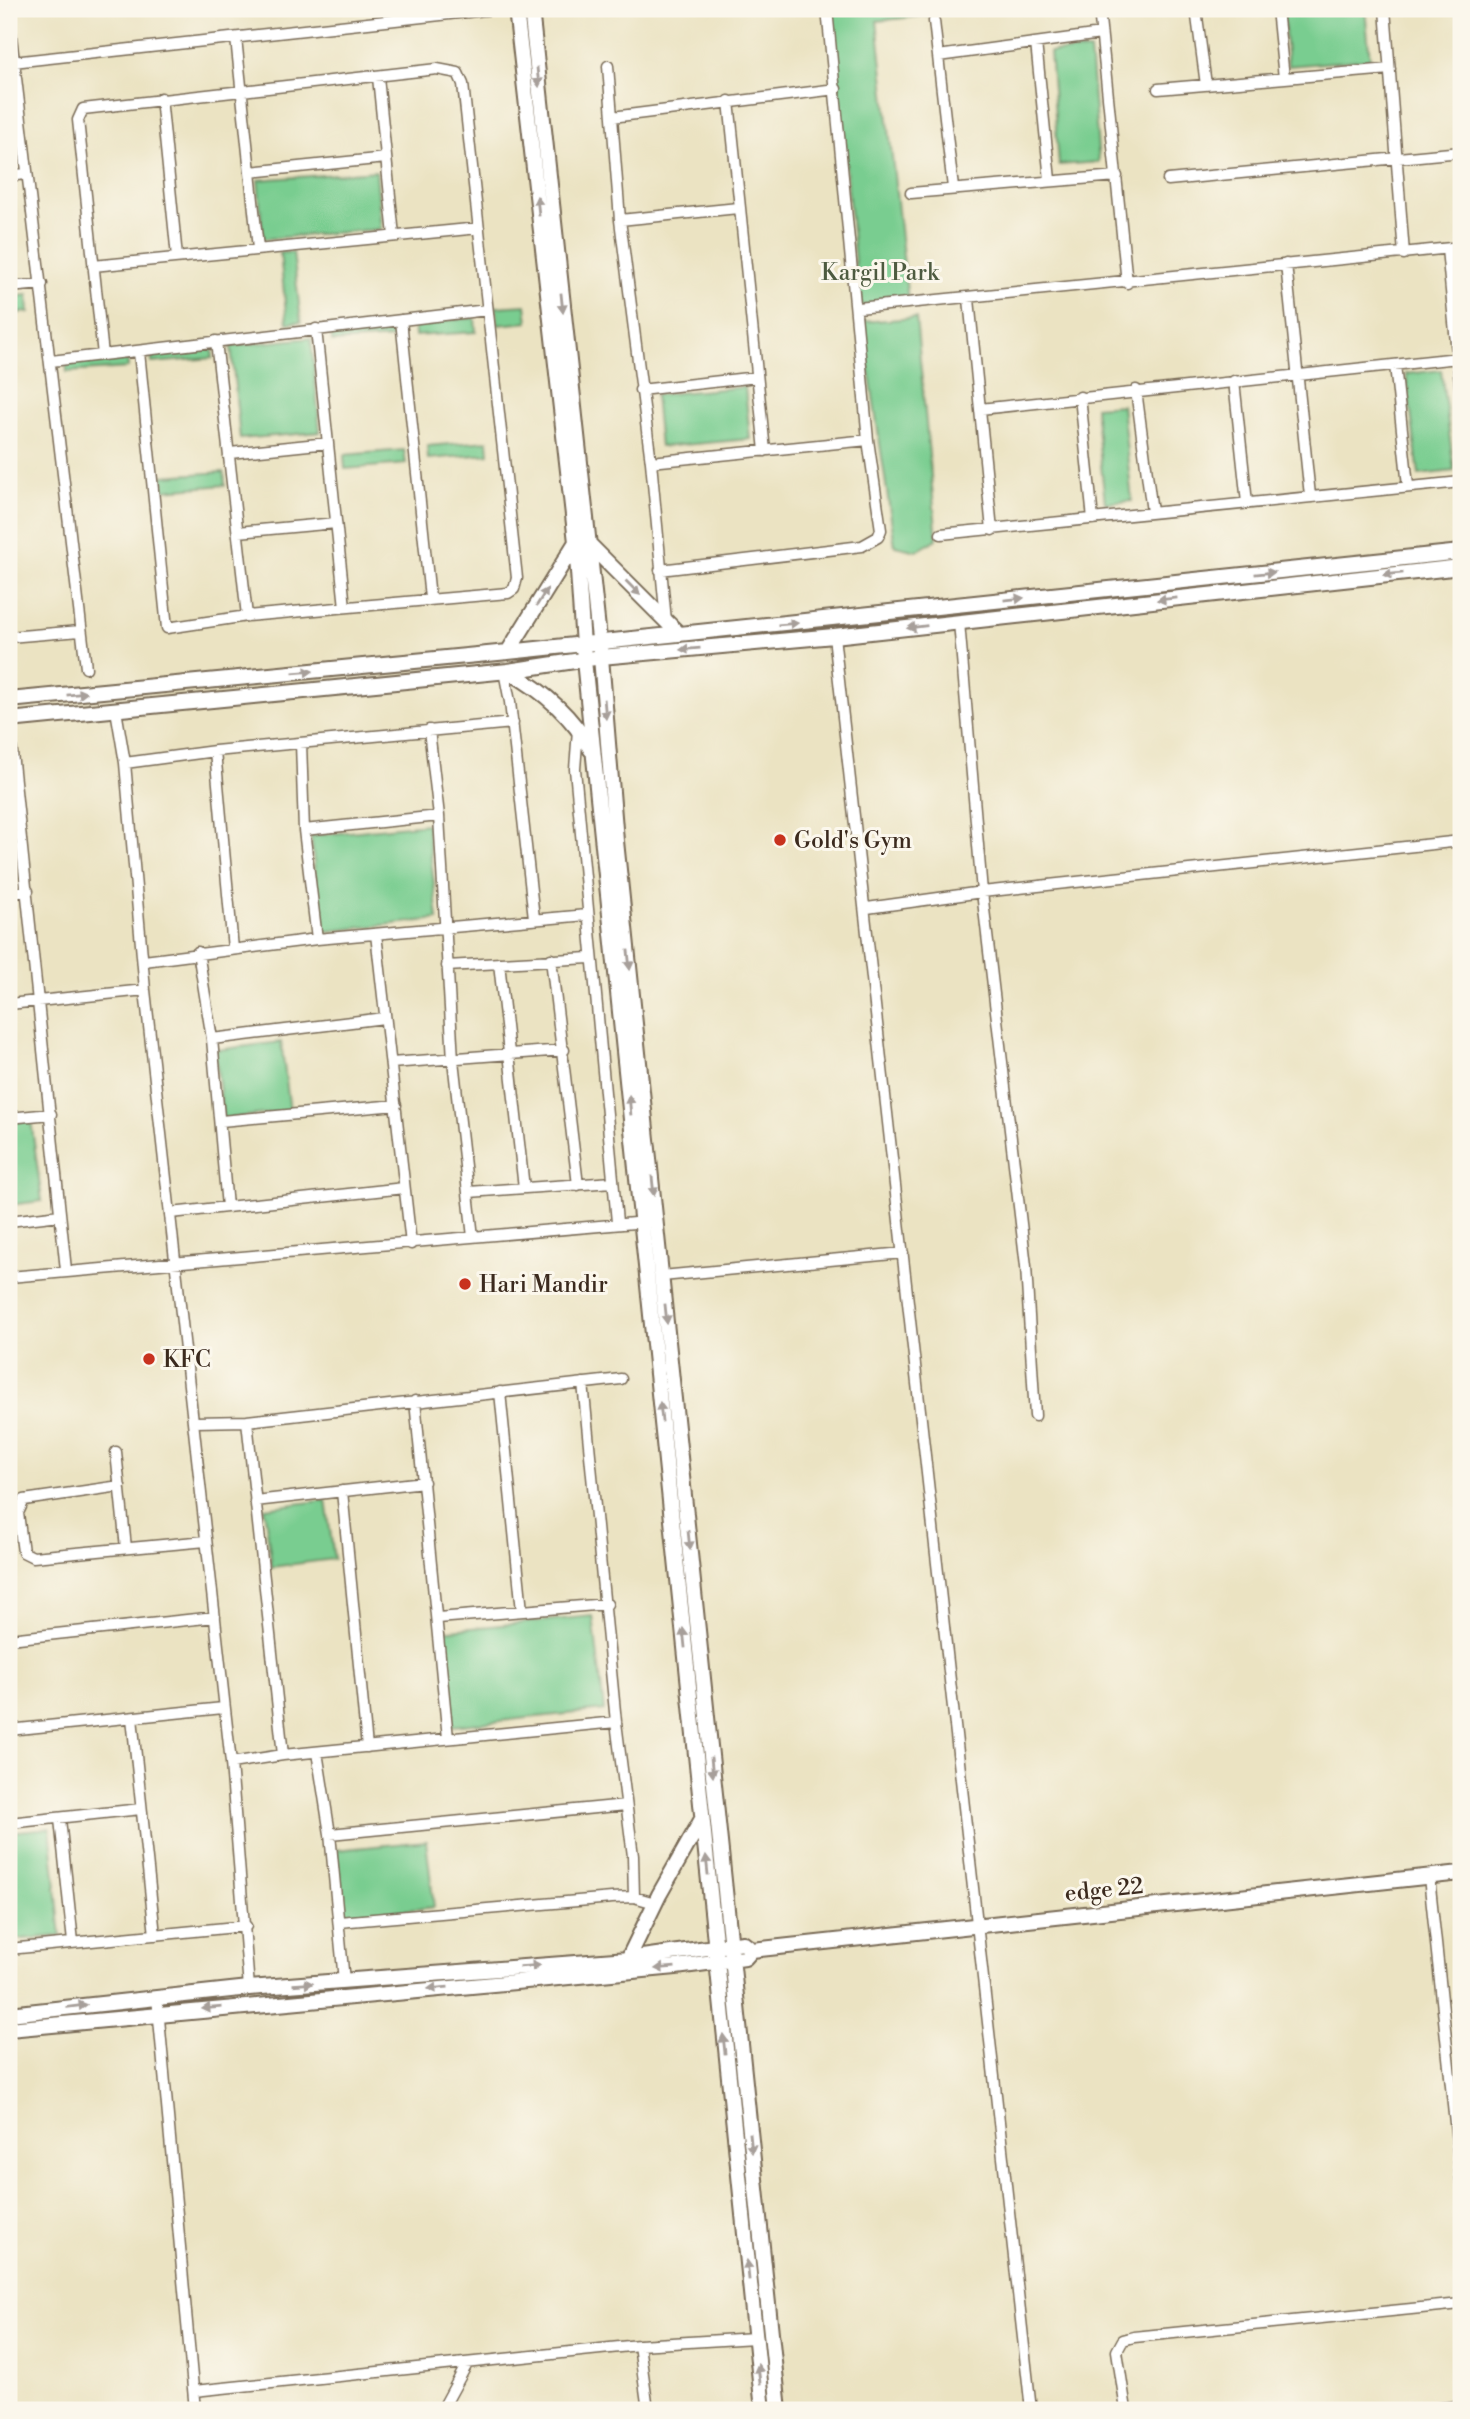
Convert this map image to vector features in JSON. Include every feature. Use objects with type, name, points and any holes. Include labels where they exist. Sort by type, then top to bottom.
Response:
[{"type":"main road","points":[[516,9],[582,543],[601,657],[616,841],[779,2410]]},
{"type":"main road","points":[[531,9],[582,543],[584,660],[763,2410]]},
{"type":"main road","points":[[582,543],[678,633]]},
{"type":"main road","points":[[508,652],[582,543]]},
{"type":"main road","points":[[9,700],[508,652],[583,642],[824,621],[1461,552]]},
{"type":"main road","points":[[9,722],[1461,567]]},
{"type":"main road","points":[[506,671],[551,700],[578,730],[595,758]]},
{"type":"main road","points":[[628,1959],[655,1903],[702,1819]]},
{"type":"main road","name":"edge 22","points":[[751,1951],[1461,1873]]},
{"type":"main road","points":[[9,2014],[248,1988],[628,1959],[716,1955],[733,1960],[745,1958],[751,1951],[743,1943],[730,1945],[716,1955],[9,2029]]},
{"type":"street","points":[[13,62],[495,9]]},
{"type":"street","points":[[660,570],[872,542],[881,530],[868,440],[858,308],[827,9]]},
{"type":"street","points":[[1099,9],[1127,283]]},
{"type":"street","points":[[1196,9],[1206,85]]},
{"type":"street","points":[[1278,9],[1284,78]]},
{"type":"street","points":[[1385,9],[1404,254]]},
{"type":"street","points":[[9,19],[25,174],[42,284],[86,667]]},
{"type":"street","points":[[934,21],[953,188]]},
{"type":"street","points":[[937,56],[1101,34]]},
{"type":"street","points":[[236,37],[258,249]]},
{"type":"street","points":[[1036,43],[1050,180]]},
{"type":"street","points":[[608,66],[620,219],[651,462],[666,621]]},
{"type":"street","points":[[103,355],[79,113],[88,107],[161,98],[437,69],[452,70],[461,77],[517,584],[508,593],[430,598],[167,628],[139,352]]},
{"type":"street","points":[[1158,89],[1390,69]]},
{"type":"street","points":[[378,77],[394,236]]},
{"type":"street","points":[[612,117],[836,89]]},
{"type":"street","points":[[161,98],[177,257]]},
{"type":"street","points":[[729,101],[765,451]]},
{"type":"street","points":[[1168,180],[1461,152]]},
{"type":"street","points":[[250,172],[386,158]]},
{"type":"street","points":[[9,176],[25,174]]},
{"type":"street","points":[[911,193],[1117,176]]},
{"type":"street","points":[[620,219],[738,208]]},
{"type":"street","points":[[93,266],[479,228]]},
{"type":"street","points":[[858,308],[969,299],[1461,247]]},
{"type":"street","points":[[1447,249],[1461,395]]},
{"type":"street","points":[[1286,264],[1310,496]]},
{"type":"street","points":[[9,286],[42,284]]},
{"type":"street","points":[[969,299],[992,530]]},
{"type":"street","points":[[51,361],[487,310]]},
{"type":"street","points":[[401,320],[430,598]]},
{"type":"street","points":[[316,329],[345,607]]},
{"type":"street","points":[[216,341],[247,617]]},
{"type":"street","points":[[980,409],[1136,390],[1299,376],[1458,358]]},
{"type":"street","points":[[1395,365],[1408,486]]},
{"type":"street","points":[[640,390],[757,377]]},
{"type":"street","points":[[1234,381],[1247,503]]},
{"type":"street","points":[[1136,390],[1152,512]]},
{"type":"street","points":[[1080,397],[1093,519]]},
{"type":"street","points":[[651,462],[868,440]]},
{"type":"street","points":[[230,453],[328,443]]},
{"type":"street","points":[[941,534],[1461,482]]},
{"type":"street","points":[[238,532],[337,523]]},
{"type":"street","points":[[959,622],[982,892],[1026,1266],[1035,1416]]},
{"type":"street","points":[[9,638],[80,631]]},
{"type":"street","points":[[834,636],[867,908],[1031,2410]]},
{"type":"street","points":[[506,671],[534,918]]},
{"type":"street","points":[[116,710],[125,763],[145,990],[231,1763],[246,1926],[248,1988]]},
{"type":"street","points":[[9,722],[12,788],[28,891],[66,1270]]},
{"type":"street","points":[[125,763],[215,751],[513,723]]},
{"type":"street","points":[[429,730],[439,816],[453,1060],[473,1237]]},
{"type":"street","points":[[578,730],[575,769],[590,958],[617,1222]]},
{"type":"street","points":[[301,743],[304,830],[317,939]]},
{"type":"street","points":[[215,751],[233,949]]},
{"type":"street","points":[[304,830],[439,816]]},
{"type":"street","points":[[867,908],[982,892],[1461,841]]},
{"type":"street","points":[[9,892],[28,891]]},
{"type":"street","points":[[144,961],[317,939],[587,915]]},
{"type":"street","points":[[376,934],[411,1244]]},
{"type":"street","points":[[198,953],[212,1039],[228,1207]]},
{"type":"street","points":[[447,966],[590,958]]},
{"type":"street","points":[[551,959],[564,1050],[578,1185]]},
{"type":"street","points":[[499,963],[524,1188]]},
{"type":"street","points":[[9,1004],[145,990]]},
{"type":"street","points":[[212,1039],[384,1018]]},
{"type":"street","points":[[391,1063],[564,1050]]},
{"type":"street","points":[[221,1121],[396,1105]]},
{"type":"street","points":[[9,1118],[51,1114]]},
{"type":"street","points":[[469,1192],[613,1182]]},
{"type":"street","points":[[171,1213],[404,1188]]},
{"type":"street","points":[[9,1221],[60,1215]]},
{"type":"street","points":[[9,1277],[66,1270],[177,1264],[411,1244],[617,1222],[657,1222]]},
{"type":"street","points":[[662,1276],[903,1253]]},
{"type":"street","points":[[195,1422],[247,1420],[621,1378]]},
{"type":"street","points":[[583,1383],[607,1604],[616,1722],[633,1856],[634,1897]]},
{"type":"street","points":[[500,1392],[522,1611]]},
{"type":"street","points":[[415,1401],[448,1738]]},
{"type":"street","points":[[247,1420],[283,1755]]},
{"type":"street","points":[[116,1452],[126,1548]]},
{"type":"street","points":[[255,1501],[424,1482]]},
{"type":"street","points":[[120,1486],[24,1500],[18,1513],[23,1552],[33,1558],[206,1541]]},
{"type":"street","points":[[342,1491],[367,1747]]},
{"type":"street","points":[[438,1618],[607,1604]]},
{"type":"street","points":[[9,1639],[215,1617]]},
{"type":"street","points":[[9,1730],[223,1708]]},
{"type":"street","points":[[132,1718],[155,1935]]},
{"type":"street","points":[[231,1763],[283,1755],[616,1722]]},
{"type":"street","points":[[317,1752],[330,1834],[344,1981]]},
{"type":"street","points":[[330,1834],[626,1805]]},
{"type":"street","points":[[9,1823],[141,1809]]},
{"type":"street","points":[[60,1819],[73,1942]]},
{"type":"street","points":[[1430,1877],[1461,2180]]},
{"type":"street","points":[[339,1922],[634,1897],[655,1903]]},
{"type":"street","points":[[9,1949],[246,1926]]},
{"type":"street","points":[[157,1997],[195,2410]]},
{"type":"street","points":[[1126,2410],[1117,2351],[1124,2340],[1461,2304]]},
{"type":"street","points":[[194,2391],[639,2345],[755,2338]]},
{"type":"street","points":[[639,2345],[648,2410]]},
{"type":"street","points":[[442,2410],[467,2364]]},
{"type":"street","points":[[1420,2410],[1461,2406]]},
{"type":"green space","name":"Kargil Park","points":[[831,9],[983,9],[877,21],[908,301],[859,306]]},
{"type":"green space","points":[[1283,9],[1365,9],[1370,59],[1288,66]]},
{"type":"green space","points":[[1090,50],[1099,162],[1059,165],[1050,52]]},
{"type":"green space","points":[[376,171],[381,229],[263,239],[258,180]]},
{"type":"green space","points":[[293,252],[301,322],[287,323],[280,253]]},
{"type":"green space","points":[[28,295],[29,312],[9,314],[9,297]]},
{"type":"green space","points":[[526,305],[528,322],[498,325],[496,307]]},
{"type":"green space","points":[[475,318],[476,332],[415,336],[414,323]]},
{"type":"green space","points":[[916,318],[937,539],[917,551],[895,546],[862,322]]},
{"type":"green space","points":[[392,324],[393,338],[332,342],[331,329]]},
{"type":"green space","points":[[311,338],[320,432],[240,439],[231,346]]},
{"type":"green space","points":[[212,345],[213,358],[152,363],[151,349]]},
{"type":"green space","points":[[127,354],[128,368],[67,372],[66,359]]},
{"type":"green space","points":[[1441,370],[1454,471],[1419,475],[1406,374]]},
{"type":"green space","points":[[745,387],[750,439],[660,447],[655,395]]},
{"type":"green space","points":[[1122,405],[1132,501],[1105,503],[1095,407]]},
{"type":"green space","points":[[488,441],[489,454],[428,459],[427,446]]},
{"type":"green space","points":[[404,450],[406,464],[345,469],[344,455]]},
{"type":"green space","points":[[224,472],[225,485],[164,490],[163,476]]},
{"type":"green space","points":[[427,824],[438,919],[321,932],[311,836]]},
{"type":"green space","points":[[281,1042],[290,1111],[223,1119],[215,1050]]},
{"type":"green space","points":[[31,1120],[42,1201],[9,1205],[9,1122]]},
{"type":"green space","points":[[326,1500],[334,1559],[272,1567],[264,1508]]},
{"type":"green space","points":[[593,1616],[604,1710],[452,1726],[442,1631]]},
{"type":"green space","points":[[50,1828],[61,1936],[9,1940],[9,1832]]},
{"type":"green space","points":[[426,1841],[434,1907],[343,1917],[336,1850]]},
{"type":"place","name":"Gold's Gym","points":[[780,840]]},
{"type":"place","name":"Hari Mandir","points":[[465,1284]]},
{"type":"place","name":"KFC","points":[[149,1359]]}]
